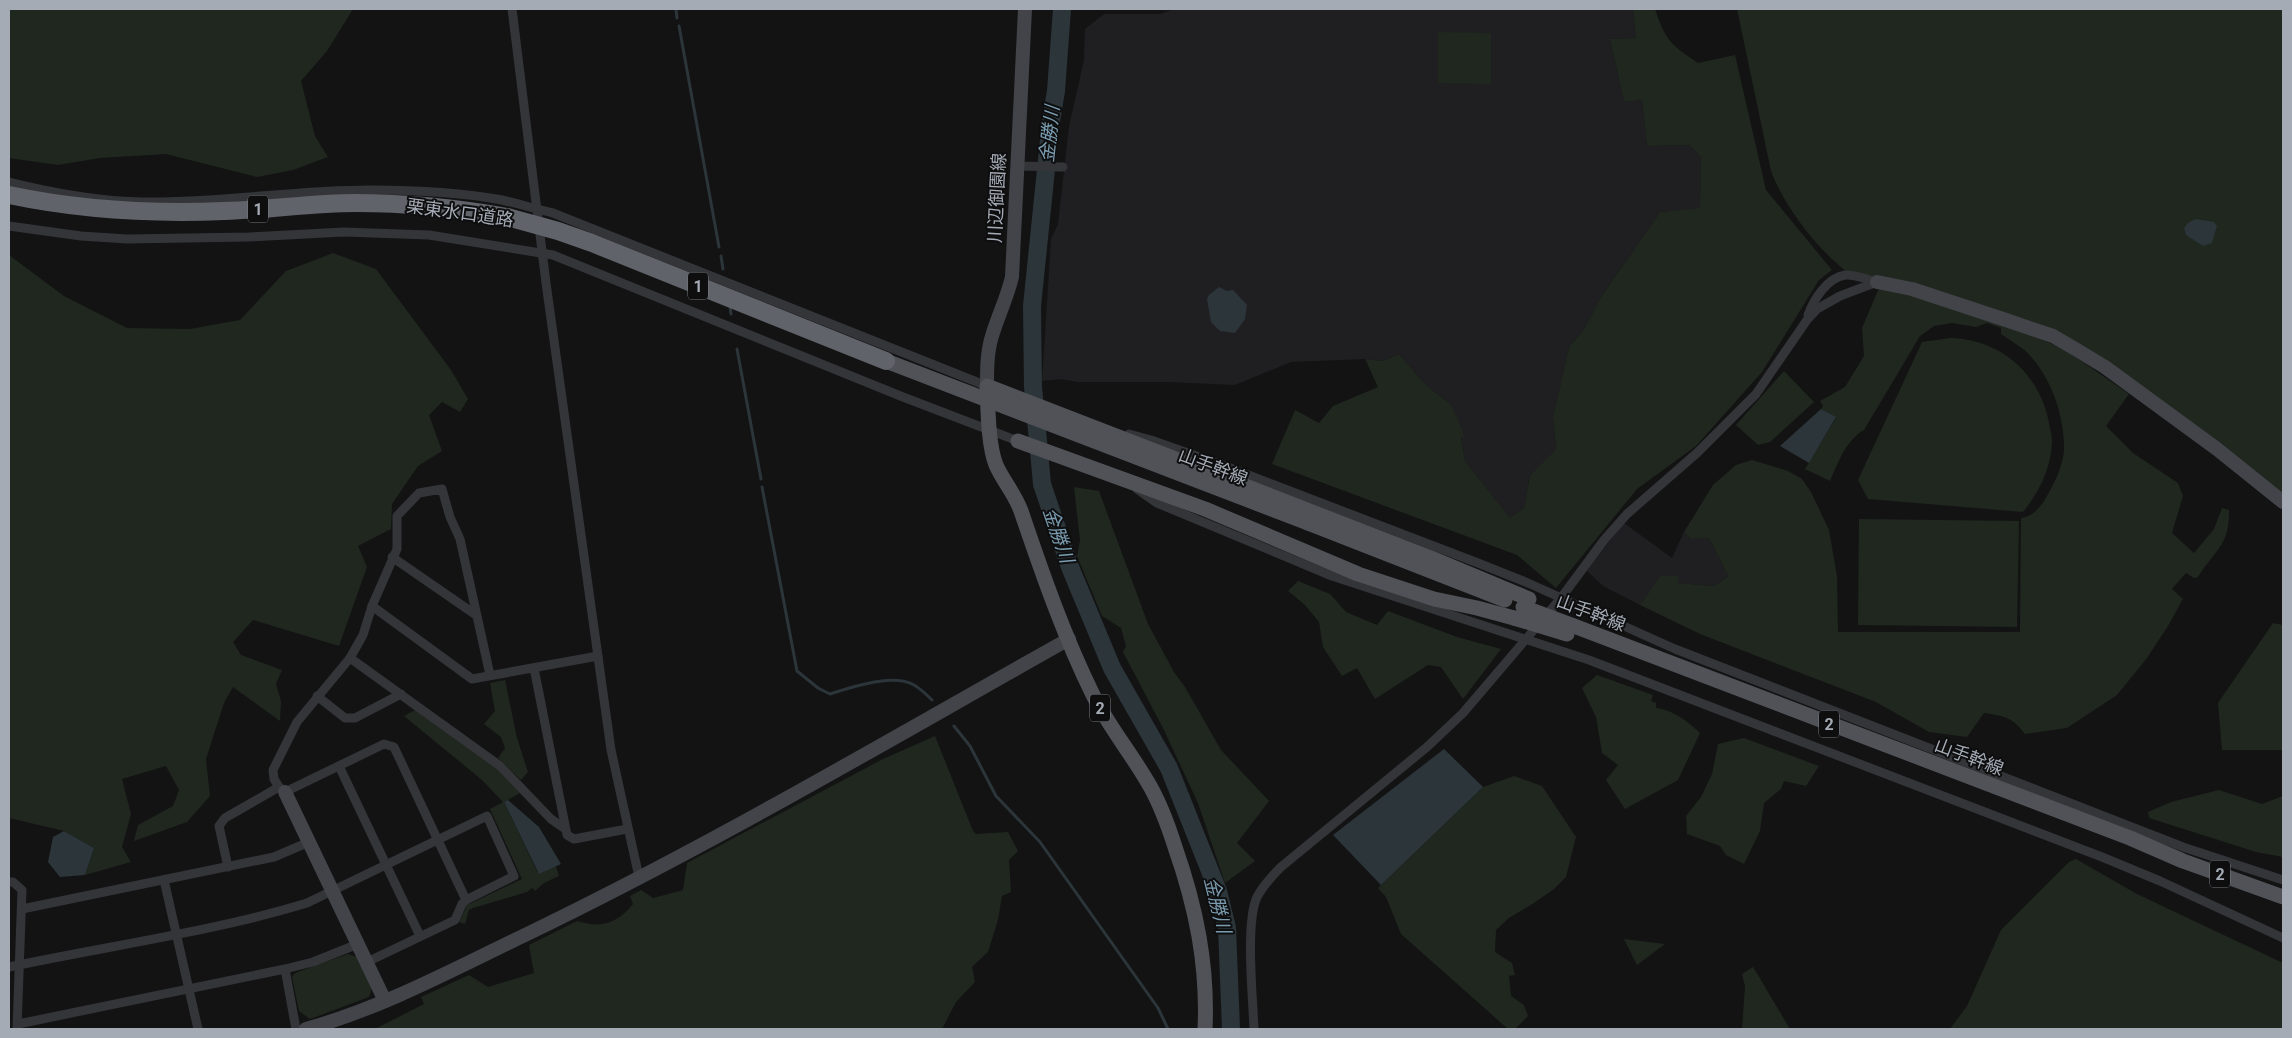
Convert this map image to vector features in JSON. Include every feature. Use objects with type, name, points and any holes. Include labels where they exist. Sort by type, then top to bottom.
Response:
[{"type":"highway","name":"栗東水口道路","points":[[9,194],[44,202],[100,210],[153,212],[224,211],[354,203],[468,210],[507,217],[558,231],[592,243],[886,361]]},
{"type":"main road","name":"山手幹線","points":[[886,361],[1308,523],[1522,608],[2130,838],[2183,861],[2283,895]]},
{"type":"main road","points":[[987,386],[1097,427],[1146,448],[1431,558],[1522,608]]},
{"type":"main road","name":"2","points":[[987,386],[990,431],[995,463],[1016,499],[1038,566],[1101,710],[1148,782],[1171,834],[1189,887],[1199,929],[1205,987],[1205,1029]]},
{"type":"main road","points":[[1018,441],[1205,509],[1365,576],[1434,599],[1478,608],[1522,608]]},
{"type":"main road","points":[[1573,627],[1682,668]]},
{"type":"main road","points":[[2183,861],[2283,905]]},
{"type":"street","points":[[512,9],[542,253],[611,750],[639,877]]},
{"type":"street","name":"川辺御園線","points":[[987,386],[990,344],[1008,296],[1012,277],[1025,9]]},
{"type":"street","points":[[1018,166],[1062,168]]},
{"type":"street","points":[[9,182],[55,193],[142,202],[370,190],[449,193],[502,200],[553,213],[987,386]]},
{"type":"street","points":[[9,226],[81,236],[127,239],[250,237],[344,232],[420,235],[553,255],[600,272],[1018,441]]},
{"type":"street","points":[[1807,320],[1808,313],[1827,284],[1846,275],[1912,288],[2053,336],[2105,367],[2209,443],[2283,502]]},
{"type":"street","points":[[1254,1029],[1251,938],[1256,899],[1265,885],[1281,867],[1427,747],[1463,713],[1524,639],[1561,598],[1598,547],[1627,514],[1697,453],[1756,394],[1807,320],[1817,309],[1840,296],[1877,282]]},
{"type":"street","points":[[1097,427],[1151,440],[1225,466],[1513,577],[1684,652],[2183,847],[2283,880]]},
{"type":"street","points":[[1121,478],[1157,503],[1332,576],[1395,599],[1589,660],[2160,881],[2283,938]]},
{"type":"street","points":[[385,1001],[309,842],[282,789],[274,780],[273,770],[297,722],[350,658],[363,635],[372,606],[396,549],[397,516],[419,493],[442,489],[450,517],[460,539],[490,676]]},
{"type":"street","points":[[392,557],[476,615]]},
{"type":"street","points":[[372,606],[472,679],[598,656]]},
{"type":"street","points":[[306,1029],[354,1015],[560,918],[895,738],[1069,639]]},
{"type":"street","points":[[350,658],[500,766],[551,820],[564,828]]},
{"type":"street","points":[[534,668],[567,836],[574,839],[627,829]]},
{"type":"street","points":[[317,696],[345,718],[355,718],[401,694]]},
{"type":"street","points":[[228,867],[218,826],[224,818],[282,789],[338,766],[384,744],[394,747],[466,900]]},
{"type":"street","points":[[338,766],[420,936]]},
{"type":"street","points":[[9,967],[176,934],[307,903],[487,816],[514,876],[466,900],[462,904],[455,920],[367,962]]},
{"type":"street","points":[[22,909],[274,857],[309,842]]},
{"type":"street","points":[[164,880],[198,1029]]},
{"type":"street","points":[[9,882],[13,882],[22,890],[18,1027],[313,962],[358,944]]},
{"type":"street","points":[[284,969],[296,1029]]},
{"type":"shaded area","points":[[9,9],[353,9],[327,51],[301,81],[315,136],[328,157],[293,170],[257,177],[166,154],[100,158],[58,165],[9,158]]},
{"type":"shaded area","points":[[1174,9],[1633,9],[1636,38],[1610,39],[1624,102],[1642,100],[1647,146],[1689,145],[1701,157],[1700,209],[1660,212],[1601,297],[1584,329],[1569,347],[1553,417],[1556,449],[1530,475],[1524,508],[1510,519],[1465,461],[1461,437],[1463,435],[1452,405],[1425,384],[1399,354],[1383,361],[1365,359],[1291,362],[1235,385],[1170,382],[1077,382],[1061,379],[1042,381],[1051,239],[1058,224],[1069,126],[1084,60],[1085,29],[1104,14],[1160,14]]},
{"type":"shaded area","points":[[1633,9],[1655,9],[1662,28],[1670,41],[1698,63],[1735,55],[1766,190],[1832,270],[1819,280],[1762,372],[1696,446],[1637,489],[1556,588],[1517,555],[1272,464],[1295,410],[1319,423],[1333,406],[1378,387],[1365,359],[1383,361],[1399,354],[1425,384],[1452,405],[1464,435],[1461,438],[1465,461],[1510,518],[1524,508],[1530,475],[1556,449],[1553,417],[1569,347],[1584,329],[1601,297],[1660,212],[1700,208],[1701,157],[1689,145],[1647,146],[1642,100],[1624,102],[1610,39],[1636,38]]},
{"type":"shaded area","points":[[1737,9],[2283,9],[2283,493],[2118,369],[2057,331],[1939,291],[1847,272],[1824,251],[1803,226],[1784,198],[1771,171]]},
{"type":"shaded area","points":[[1438,32],[1491,33],[1491,84],[1438,83]]},
{"type":"shaded area","points":[[2196,219],[2214,222],[2217,226],[2212,243],[2203,246],[2186,235],[2184,228],[2188,223]]},
{"type":"shaded area","points":[[333,253],[376,269],[451,370],[468,399],[460,412],[442,402],[429,415],[442,451],[418,466],[392,504],[391,529],[358,546],[367,567],[339,646],[253,620],[233,642],[241,655],[282,670],[276,684],[281,701],[280,721],[233,687],[224,703],[206,759],[210,796],[187,822],[134,841],[138,825],[173,806],[179,790],[166,766],[122,779],[131,814],[122,847],[131,862],[85,875],[94,848],[64,831],[9,818],[9,255],[64,296],[127,328],[190,329],[240,320],[286,271]]},
{"type":"shaded area","points":[[1219,287],[1227,291],[1233,290],[1247,305],[1245,319],[1235,333],[1220,331],[1211,322],[1207,299]]},
{"type":"shaded area","points":[[1879,288],[1896,289],[2026,333],[2064,349],[2129,394],[2106,426],[2133,453],[2178,483],[2183,496],[2172,533],[2194,553],[2214,529],[2222,508],[2229,510],[2227,531],[2216,553],[2198,577],[2194,578],[2186,573],[2172,589],[2183,599],[2147,658],[2117,695],[2067,728],[2025,734],[2007,718],[1984,713],[1967,737],[1929,732],[1876,702],[1700,634],[1640,605],[1660,576],[1678,576],[1678,583],[1714,586],[1728,576],[1709,538],[1691,539],[1684,532],[1713,485],[1736,465],[1752,460],[1788,471],[1802,479],[1811,492],[1829,530],[1837,576],[1838,632],[2020,632],[2021,518],[2037,510],[2051,489],[2062,462],[2064,437],[2059,409],[2048,382],[2033,359],[2023,349],[2001,334],[2001,328],[1987,323],[1976,327],[1952,323],[1934,326],[1920,336],[1864,430],[1852,440],[1843,452],[1830,481],[1805,469],[1836,418],[1821,409],[1823,406],[1820,401],[1845,387],[1864,356],[1862,328]]},
{"type":"shaded area","points":[[1950,338],[1969,340],[2001,352],[2015,362],[2027,375],[2037,389],[2044,405],[2052,440],[2051,452],[2043,480],[2023,512],[1868,499],[1858,480],[1922,342]]},
{"type":"shaded area","points":[[1784,371],[1814,402],[1770,442],[1758,445],[1736,425]]},
{"type":"shaded area","points":[[1821,409],[1836,417],[1809,463],[1780,446]]},
{"type":"shaded area","points":[[1074,487],[1099,491],[1148,624],[1174,672],[1185,687],[1221,750],[1269,801],[1237,843],[1255,861],[1225,883],[1198,803],[1163,728],[1123,652],[1126,646],[1121,628],[1102,616],[1077,556],[1080,540]]},
{"type":"shaded area","points":[[1859,519],[2019,521],[2017,627],[1858,625]]},
{"type":"shaded area","points":[[1624,523],[1672,558],[1684,532],[1691,539],[1709,538],[1728,576],[1714,586],[1678,583],[1660,576],[1640,605],[1603,586],[1586,570]]},
{"type":"shaded area","points":[[1298,581],[1330,594],[1346,612],[1377,625],[1388,611],[1457,637],[1501,649],[1463,699],[1441,667],[1428,665],[1375,699],[1357,668],[1342,676],[1323,647],[1319,622],[1305,605],[1288,591]]},
{"type":"shaded area","points":[[2273,623],[2283,625],[2283,750],[2222,750],[2218,703]]},
{"type":"shaded area","points":[[1597,675],[1653,695],[1651,701],[1656,703],[1656,708],[1680,717],[1700,733],[1678,780],[1625,809],[1606,780],[1618,765],[1602,753],[1596,717],[1582,688]]},
{"type":"shaded area","points":[[505,680],[517,738],[528,772],[521,780],[498,758],[505,748],[501,737],[484,724],[495,711],[490,683]]},
{"type":"shaded area","points":[[415,710],[497,769],[520,793],[504,802],[538,873],[556,866],[559,876],[544,883],[535,891],[532,888],[527,892],[469,910],[465,924],[459,922],[467,905],[522,879],[490,809],[503,802],[482,780],[404,716]]},
{"type":"shaded area","points":[[935,736],[973,831],[976,834],[1008,832],[1018,851],[1009,860],[1011,892],[1002,896],[998,920],[988,952],[972,967],[975,982],[956,1002],[942,1029],[375,1029],[424,1004],[421,997],[469,975],[488,987],[534,973],[529,945],[577,921],[601,924],[615,920],[633,904],[630,896],[641,890],[653,898],[683,890],[687,863],[881,760]]},
{"type":"shaded area","points":[[1744,738],[1819,766],[1806,786],[1784,781],[1781,789],[1764,803],[1760,831],[1744,864],[1726,855],[1720,846],[1687,834],[1686,816],[1701,797],[1712,774],[1718,744]]},
{"type":"shaded area","points":[[1444,749],[1483,787],[1381,885],[1333,835]]},
{"type":"shaded area","points":[[1514,776],[1542,786],[1576,837],[1566,877],[1554,889],[1509,918],[1496,930],[1495,952],[1512,963],[1515,975],[1509,976],[1511,996],[1524,1005],[1528,1016],[1515,1029],[1508,1029],[1401,934],[1386,897],[1378,888],[1483,787]]},
{"type":"shaded area","points":[[2219,790],[2262,804],[2283,796],[2283,857],[2256,852],[2149,818],[2148,812],[2171,802]]},
{"type":"shaded area","points":[[508,800],[539,827],[561,864],[539,874],[504,802]]},
{"type":"shaded area","points":[[64,831],[94,848],[85,875],[60,877],[48,862],[53,837]]},
{"type":"shaded area","points":[[2076,859],[2137,894],[2283,963],[2283,1029],[1950,1029],[1967,1006],[2001,930],[2069,862]]},
{"type":"shaded area","points":[[1624,939],[1665,944],[1637,965]]},
{"type":"shaded area","points":[[348,954],[357,957],[372,988],[369,997],[310,1019],[299,1011],[292,977],[295,973]]},
{"type":"shaded area","points":[[1753,967],[1790,1029],[1742,1029],[1745,986],[1742,974]]},
{"type":"waterway","points":[[676,9],[677,18]]},
{"type":"waterway","name":"金勝川","points":[[1062,9],[1056,91],[1051,121],[1032,306],[1033,387],[1042,484],[1070,567],[1112,668],[1169,768],[1218,891],[1227,928],[1231,1029]]},
{"type":"waterway","points":[[679,26],[719,247]]},
{"type":"waterway","points":[[721,256],[723,269]]},
{"type":"waterway","points":[[730,306],[731,314]]},
{"type":"waterway","points":[[737,349],[761,479]]},
{"type":"waterway","points":[[762,487],[797,671],[818,688],[830,694],[872,682],[895,680],[914,685],[932,700]]},
{"type":"waterway","points":[[954,726],[970,746],[996,796],[1040,842],[1158,1008],[1168,1029]]}]
